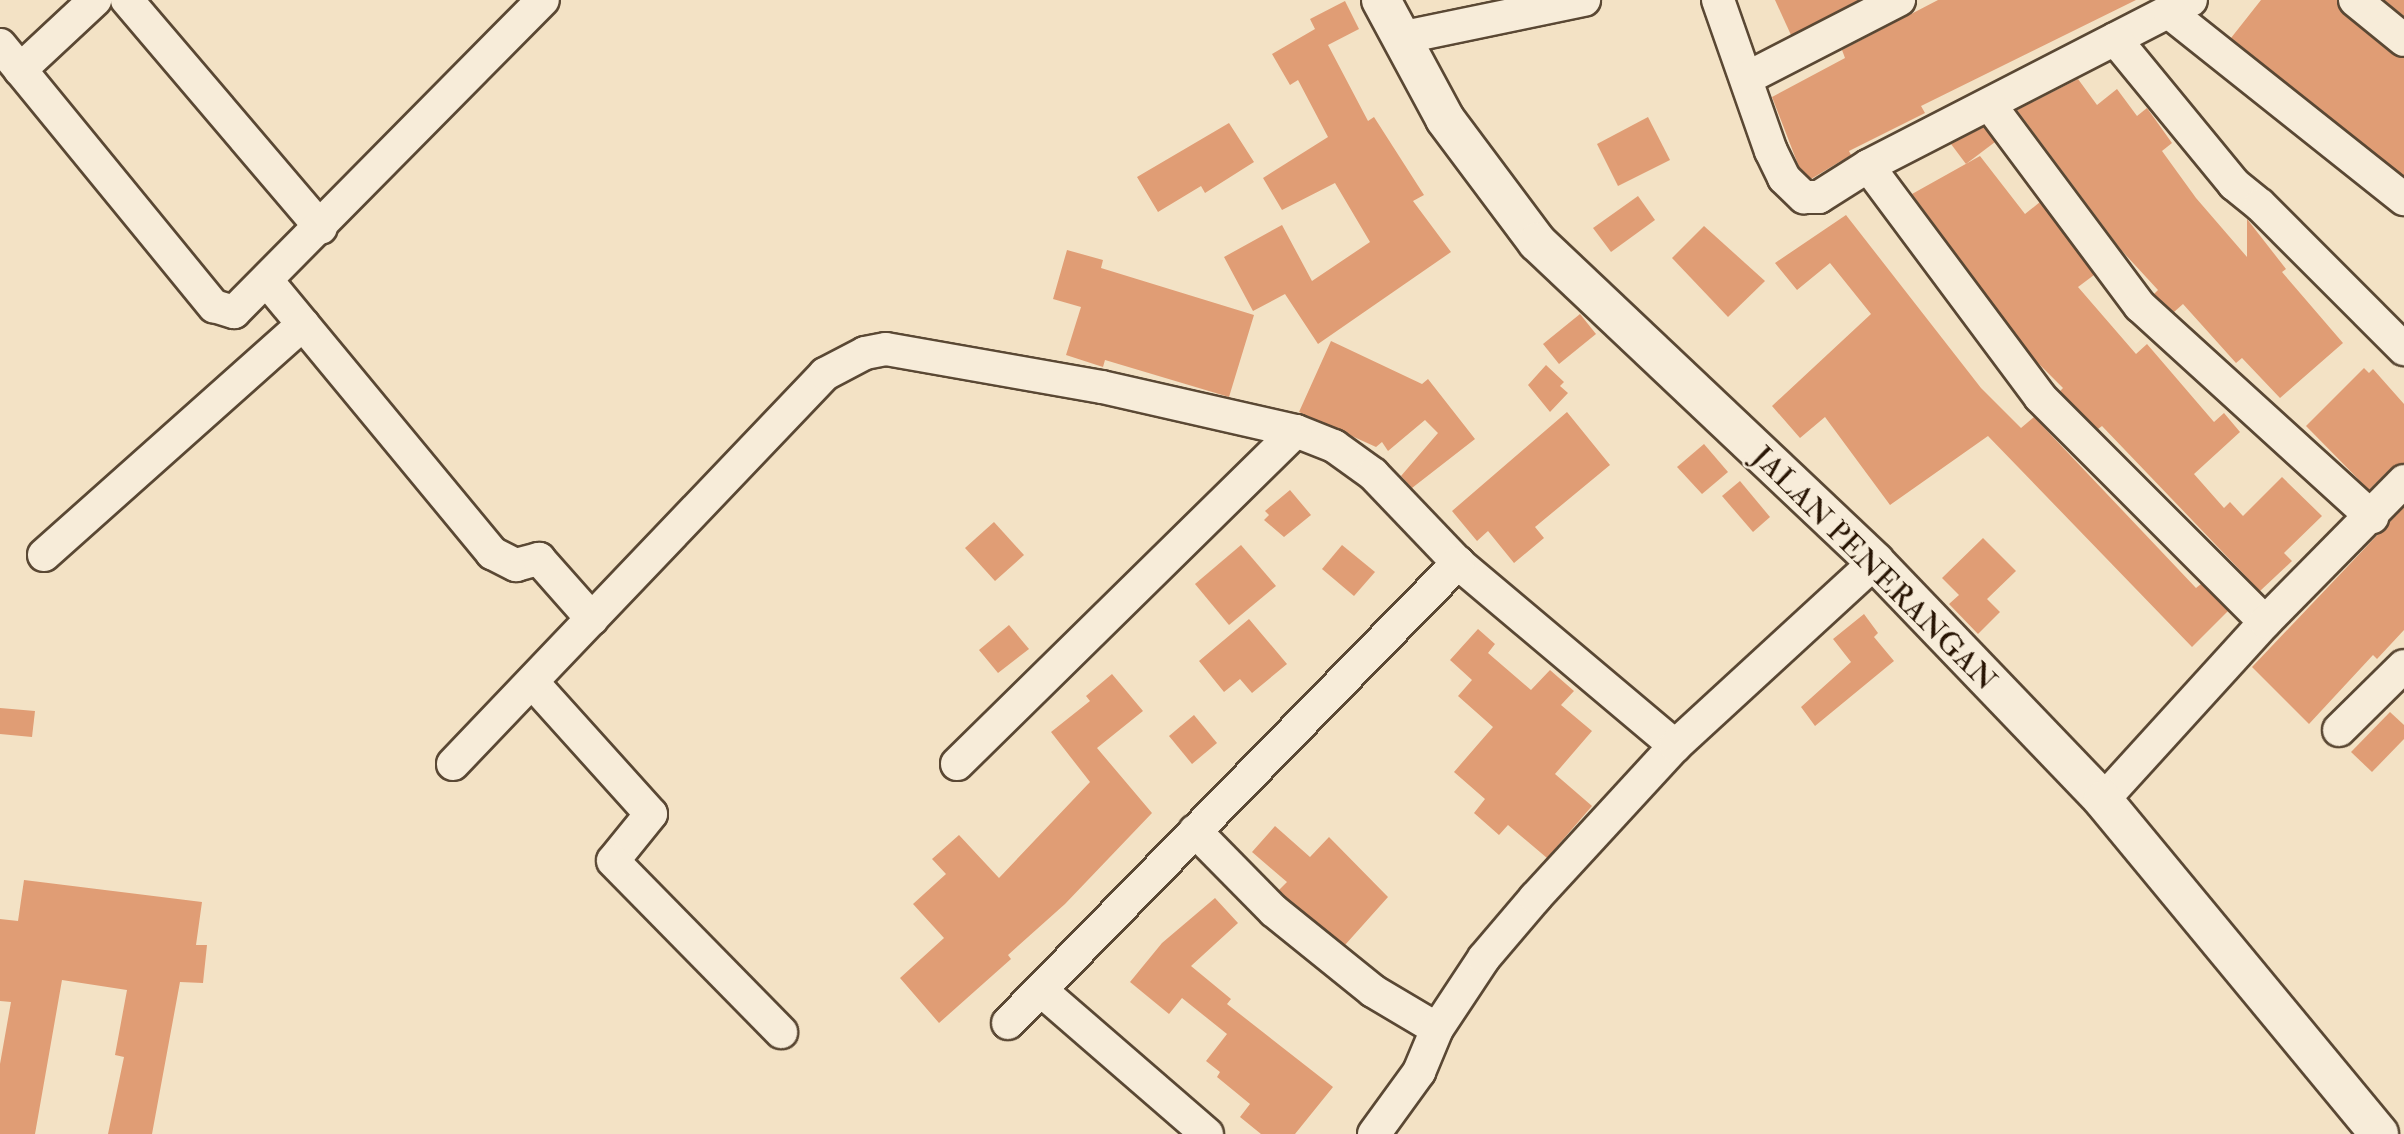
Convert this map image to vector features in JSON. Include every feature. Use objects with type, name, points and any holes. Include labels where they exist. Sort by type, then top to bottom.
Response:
[{"type":"street","points":[[20,70],[95,0]]},
{"type":"street","points":[[127,0],[321,228]]},
{"type":"street","points":[[0,45],[219,311],[234,312],[268,282],[543,0]]},
{"type":"street","points":[[1390,19],[1476,0]]},
{"type":"street","points":[[1718,0],[1775,160],[1784,177],[1804,197],[1819,197],[1868,166],[2180,6],[2404,199]]},
{"type":"street","points":[[1747,78],[1899,0]]},
{"type":"street","points":[[2356,0],[2404,40]]},
{"type":"street","points":[[1390,19],[1578,1]]},
{"type":"street","name":"JALAN PENERANGAN","points":[[1390,19],[1445,119],[1537,242],[1875,562],[2104,800],[2379,1134]]},
{"type":"street","points":[[2115,39],[2234,184],[2260,205],[2404,349]]},
{"type":"street","points":[[1990,105],[2140,306],[2372,517]]},
{"type":"street","points":[[1868,166],[2040,397],[2265,622]]},
{"type":"street","points":[[268,282],[492,553],[516,565],[539,559],[592,619]]},
{"type":"street","points":[[44,555],[303,324]]},
{"type":"street","points":[[453,764],[825,374],[865,353],[886,349],[1102,387],[1296,431],[1334,446],[1373,474],[1458,563],[1675,746]]},
{"type":"street","points":[[957,764],[1296,431]]},
{"type":"street","points":[[2104,800],[2265,622],[2372,517],[2404,481]]},
{"type":"street","points":[[1374,1134],[1419,1072],[1437,1029],[1483,958],[1675,746],[1875,562]]},
{"type":"street","points":[[1008,1023],[1043,992],[1195,831],[1458,563]]},
{"type":"street","points":[[2339,730],[2404,666]]},
{"type":"street","points":[[533,683],[651,814],[613,861],[781,1032]]},
{"type":"street","points":[[1195,831],[1284,919],[1373,992],[1437,1029]]},
{"type":"street","points":[[1043,992],[1207,1134]]},
{"type":"building","points":[[1775,0],[1859,0],[1791,35]]},
{"type":"building","points":[[1938,0],[2136,0],[1921,106],[1925,113],[1849,151],[1851,155],[1811,179],[1799,167],[1772,97],[1845,58],[1842,50]]},
{"type":"building","points":[[2261,0],[2337,0],[2343,14],[2392,54],[2404,58],[2404,176],[2231,38]]},
{"type":"building","points":[[2384,0],[2404,0],[2404,16]]},
{"type":"building","points":[[1345,1],[1359,29],[1328,45],[1368,121],[1374,117],[1424,195],[1413,201],[1451,252],[1318,344],[1285,294],[1253,311],[1224,257],[1282,225],[1312,281],[1370,242],[1335,183],[1282,210],[1263,178],[1328,137],[1298,80],[1290,85],[1272,54],[1315,29],[1310,19]]},
{"type":"building","points":[[2078,79],[2097,105],[2117,89],[2137,116],[2147,108],[2172,143],[2162,151],[2196,198],[2247,257],[2247,219],[2286,269],[2282,272],[2343,343],[2280,398],[2242,358],[2236,363],[2183,304],[2174,312],[2154,294],[2158,290],[2122,251],[2017,110]]},
{"type":"building","points":[[1648,117],[1670,160],[1618,186],[1597,144]]},
{"type":"building","points":[[1229,123],[1254,162],[1205,193],[1201,186],[1158,212],[1137,177]]},
{"type":"building","points":[[1984,127],[1995,142],[1966,164],[1951,144]]},
{"type":"building","points":[[1980,156],[2025,214],[2040,202],[2094,275],[2078,287],[2136,354],[2147,344],[2214,422],[2224,413],[2240,432],[2194,474],[2224,508],[2230,502],[2243,516],[2282,477],[2322,516],[2284,553],[2292,561],[2260,591],[2102,426],[2098,429],[2060,391],[2063,388],[2035,360],[1912,194]]},
{"type":"building","points":[[1638,196],[1655,220],[1611,252],[1593,228]]},
{"type":"building","points":[[1846,215],[1981,388],[2021,428],[2034,417],[2196,588],[2201,584],[2228,611],[2192,647],[1988,436],[1890,505],[1825,417],[1800,438],[1772,406],[1871,314],[1830,263],[1797,290],[1775,263]]},
{"type":"building","points":[[1704,226],[1765,281],[1728,317],[1672,258]]},
{"type":"building","points":[[1067,250],[1103,260],[1101,268],[1254,315],[1229,397],[1105,360],[1103,367],[1066,355],[1081,307],[1053,299]]},
{"type":"building","points":[[1580,314],[1596,334],[1559,364],[1543,344]]},
{"type":"building","points":[[1331,341],[1422,384],[1428,379],[1475,439],[1412,488],[1401,476],[1438,433],[1425,420],[1388,451],[1382,442],[1376,447],[1299,412]]},
{"type":"building","points":[[1546,365],[1564,382],[1560,386],[1568,393],[1550,412],[1528,385]]},
{"type":"building","points":[[2364,368],[2369,373],[2373,369],[2404,404],[2404,463],[2391,468],[2369,490],[2306,426]]},
{"type":"building","points":[[1567,412],[1610,465],[1535,527],[1544,538],[1514,563],[1488,531],[1477,541],[1452,511]]},
{"type":"building","points":[[1704,444],[1728,472],[1702,494],[1677,467]]},
{"type":"building","points":[[1740,481],[1770,517],[1753,532],[1722,496]]},
{"type":"building","points":[[1290,490],[1311,515],[1284,537],[1264,520],[1269,515],[1265,511]]},
{"type":"building","points":[[2404,507],[2404,630],[2377,659],[2373,655],[2309,724],[2252,667]]},
{"type":"building","points":[[994,522],[1024,555],[995,581],[965,548]]},
{"type":"building","points":[[1983,538],[2016,571],[1987,599],[2000,612],[1978,634],[1949,604],[1959,595],[1942,578]]},
{"type":"building","points":[[1241,545],[1276,586],[1229,625],[1195,584]]},
{"type":"building","points":[[1342,545],[1375,572],[1354,596],[1322,569]]},
{"type":"building","points":[[1864,614],[1878,633],[1874,637],[1894,661],[1815,726],[1801,707],[1851,662],[1833,639]]},
{"type":"building","points":[[1249,619],[1287,664],[1252,693],[1240,679],[1224,692],[1199,661]]},
{"type":"building","points":[[1009,625],[1029,649],[998,673],[979,650]]},
{"type":"building","points":[[1478,629],[1495,644],[1488,653],[1531,690],[1550,670],[1574,691],[1561,705],[1592,731],[1555,774],[1592,806],[1547,858],[1508,825],[1499,835],[1474,813],[1485,799],[1454,772],[1493,727],[1458,696],[1472,680],[1450,660]]},
{"type":"building","points":[[1112,674],[1143,711],[1097,748],[1152,813],[1065,904],[1008,955],[1011,959],[939,1023],[900,978],[944,938],[913,904],[946,874],[932,859],[959,835],[999,878],[1090,782],[1051,732],[1090,701],[1086,696]]},
{"type":"building","points":[[0,708],[35,711],[32,737],[0,734]]},
{"type":"building","points":[[2390,712],[2404,725],[2404,739],[2372,772],[2351,752]]},
{"type":"building","points":[[1194,715],[1217,743],[1192,764],[1169,736]]},
{"type":"building","points":[[1275,826],[1310,857],[1329,837],[1388,897],[1345,945],[1279,890],[1287,882],[1252,852]]},
{"type":"building","points":[[24,880],[202,902],[196,945],[207,945],[203,983],[180,982],[152,1134],[108,1134],[124,1057],[115,1055],[127,990],[62,980],[35,1134],[0,1134],[0,1064],[11,1002],[0,1001],[0,919],[18,921]]},
{"type":"building","points":[[1215,898],[1238,923],[1191,966],[1231,999],[1227,1004],[1333,1087],[1295,1134],[1261,1134],[1240,1117],[1250,1104],[1217,1077],[1220,1072],[1206,1061],[1227,1034],[1182,998],[1169,1014],[1130,982],[1162,943]]}]
